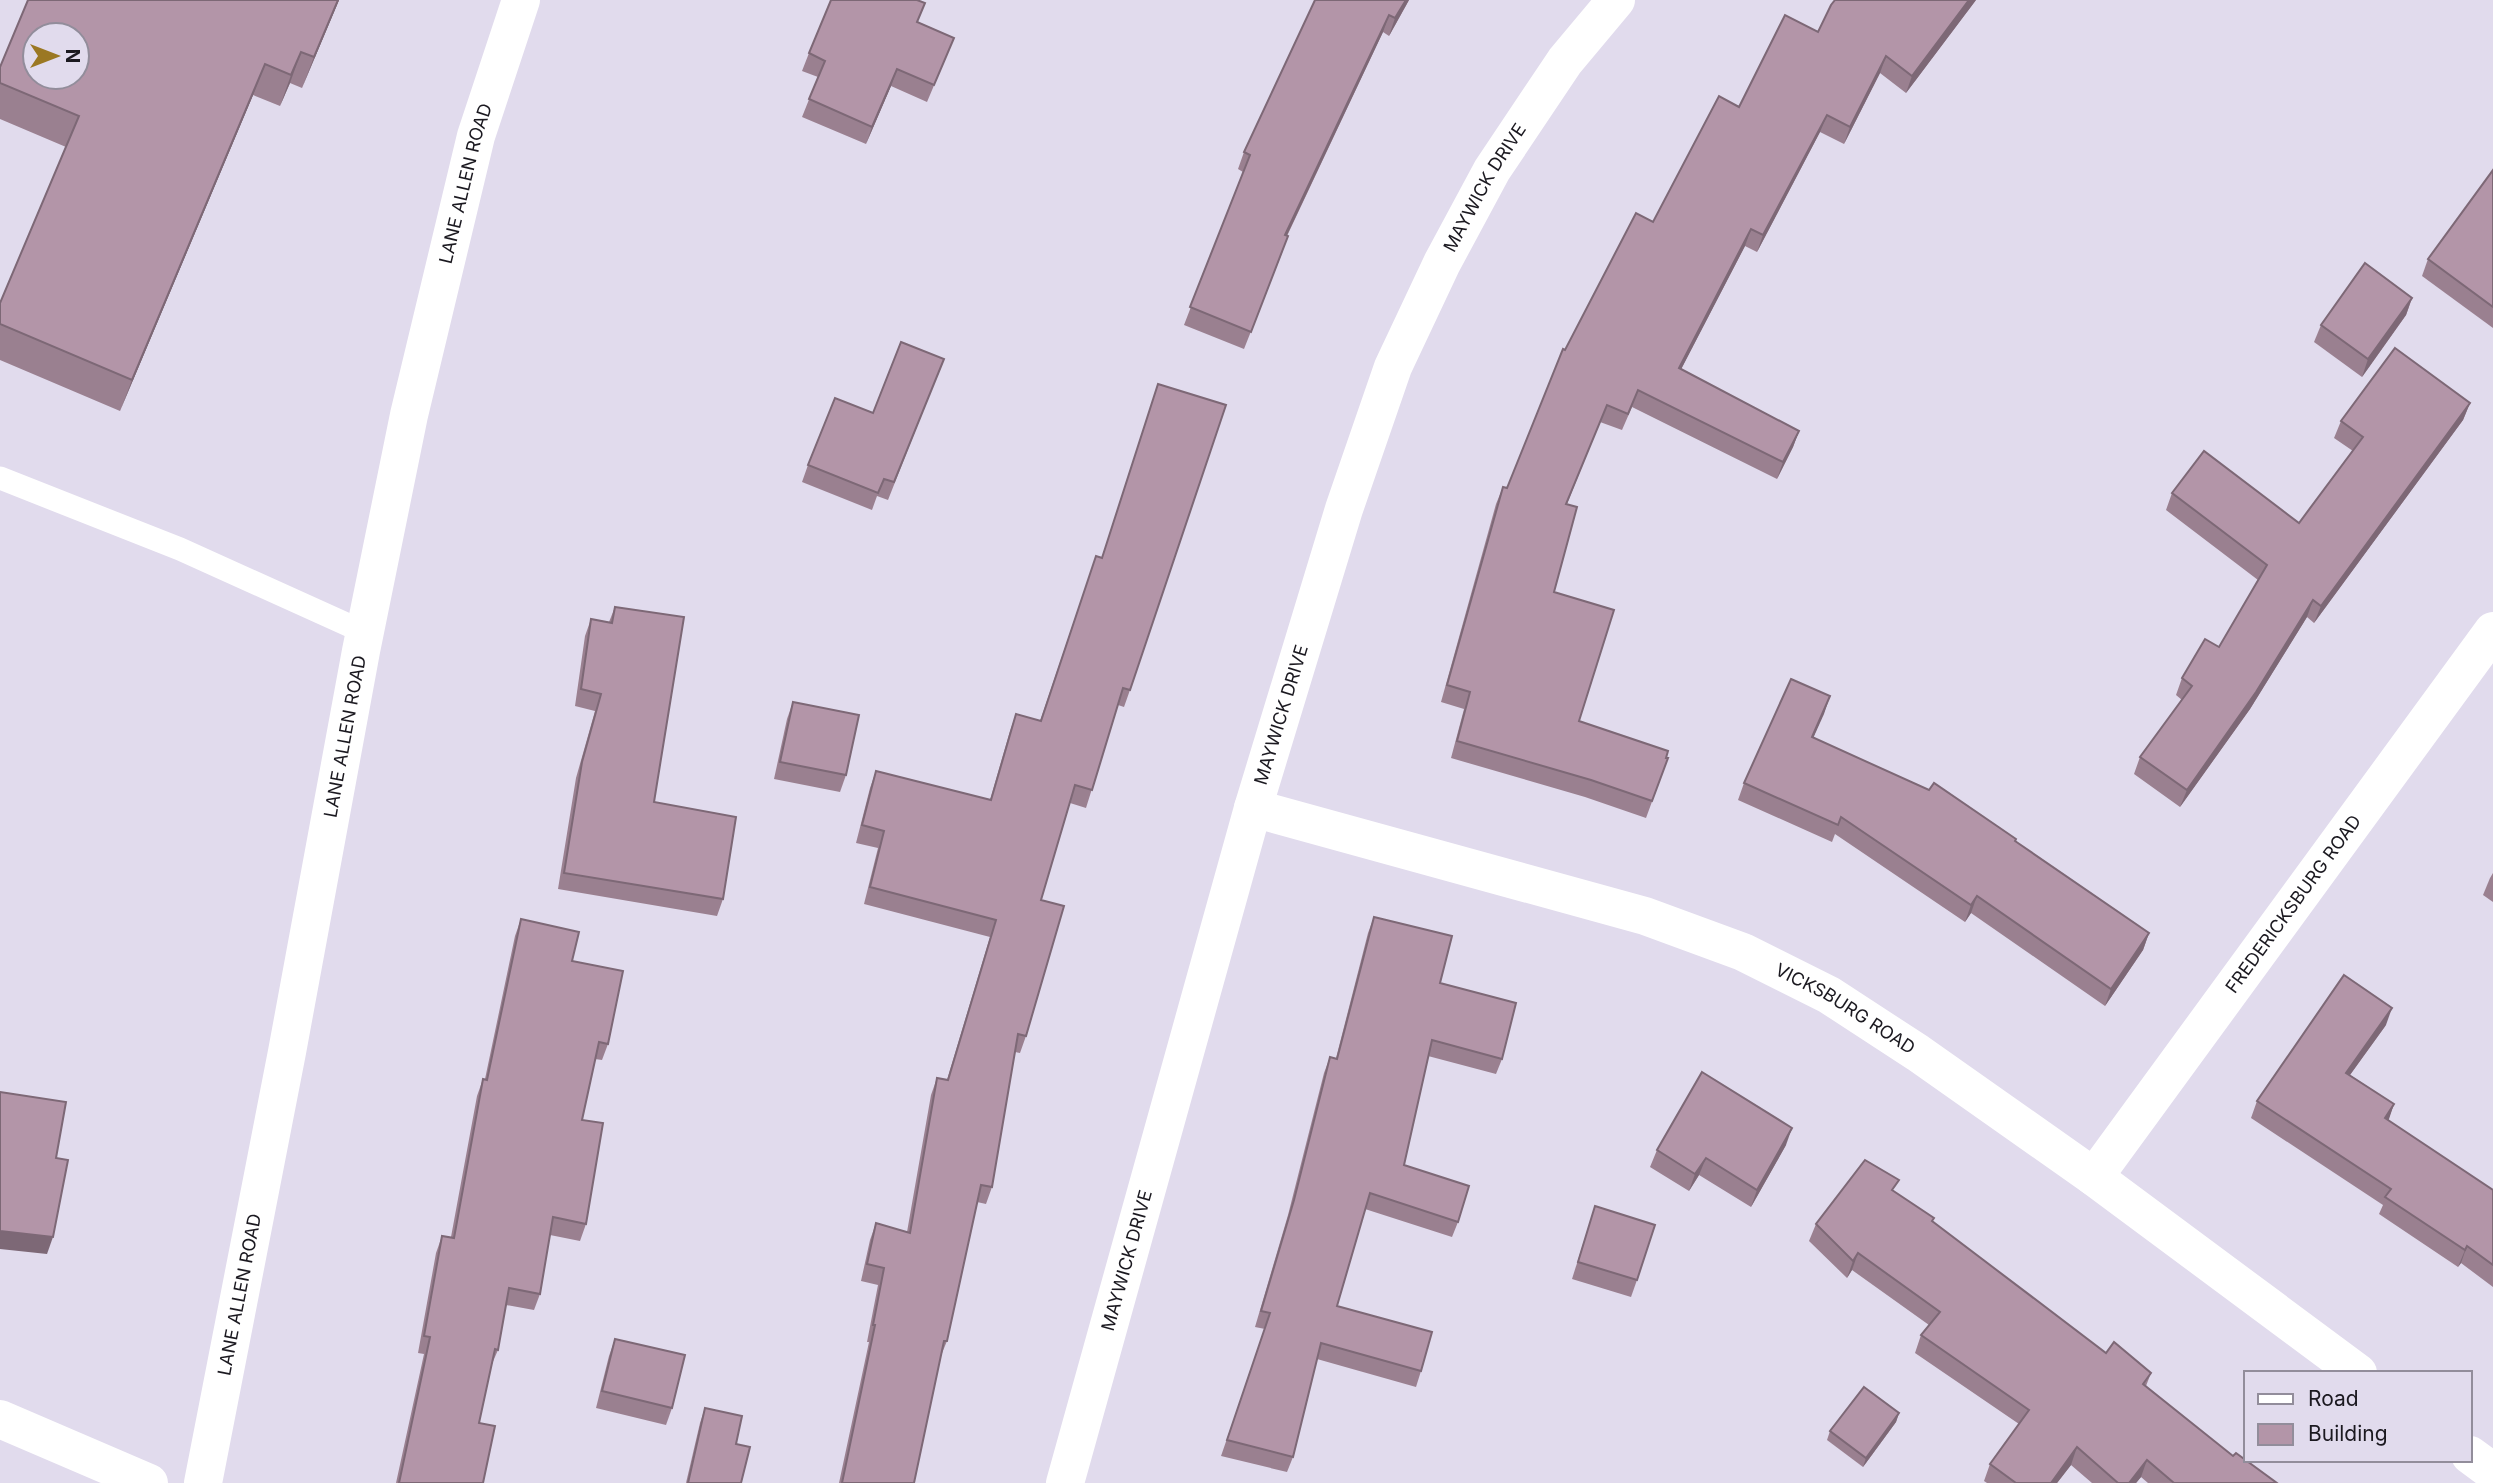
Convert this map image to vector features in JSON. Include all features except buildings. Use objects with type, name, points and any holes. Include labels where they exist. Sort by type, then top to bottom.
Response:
[{"type":"street","name":"LANE ALLEN ROAD","points":[[203,1483],[409,415],[473,150],[521,0]]},
{"type":"street","name":"MAYWICK DRIVE","points":[[1065,1483],[1253,808],[1344,509],[1393,367],[1441,263],[1492,170],[1566,61],[1616,0]]},
{"type":"street","name":"FREDERICKSBURG ROAD","points":[[2094,1178],[2493,631]]},
{"type":"street","name":"VICKSBURG ROAD","points":[[1253,808],[1644,916],[1743,952],[1829,995],[1918,1053],[2094,1178],[2355,1371]]},
{"type":"street","points":[[0,1419],[149,1483]]},
{"type":"street","points":[[2472,1456],[2493,1472]]},
{"type":"lane","points":[[0,478],[180,549],[366,633]]}]
